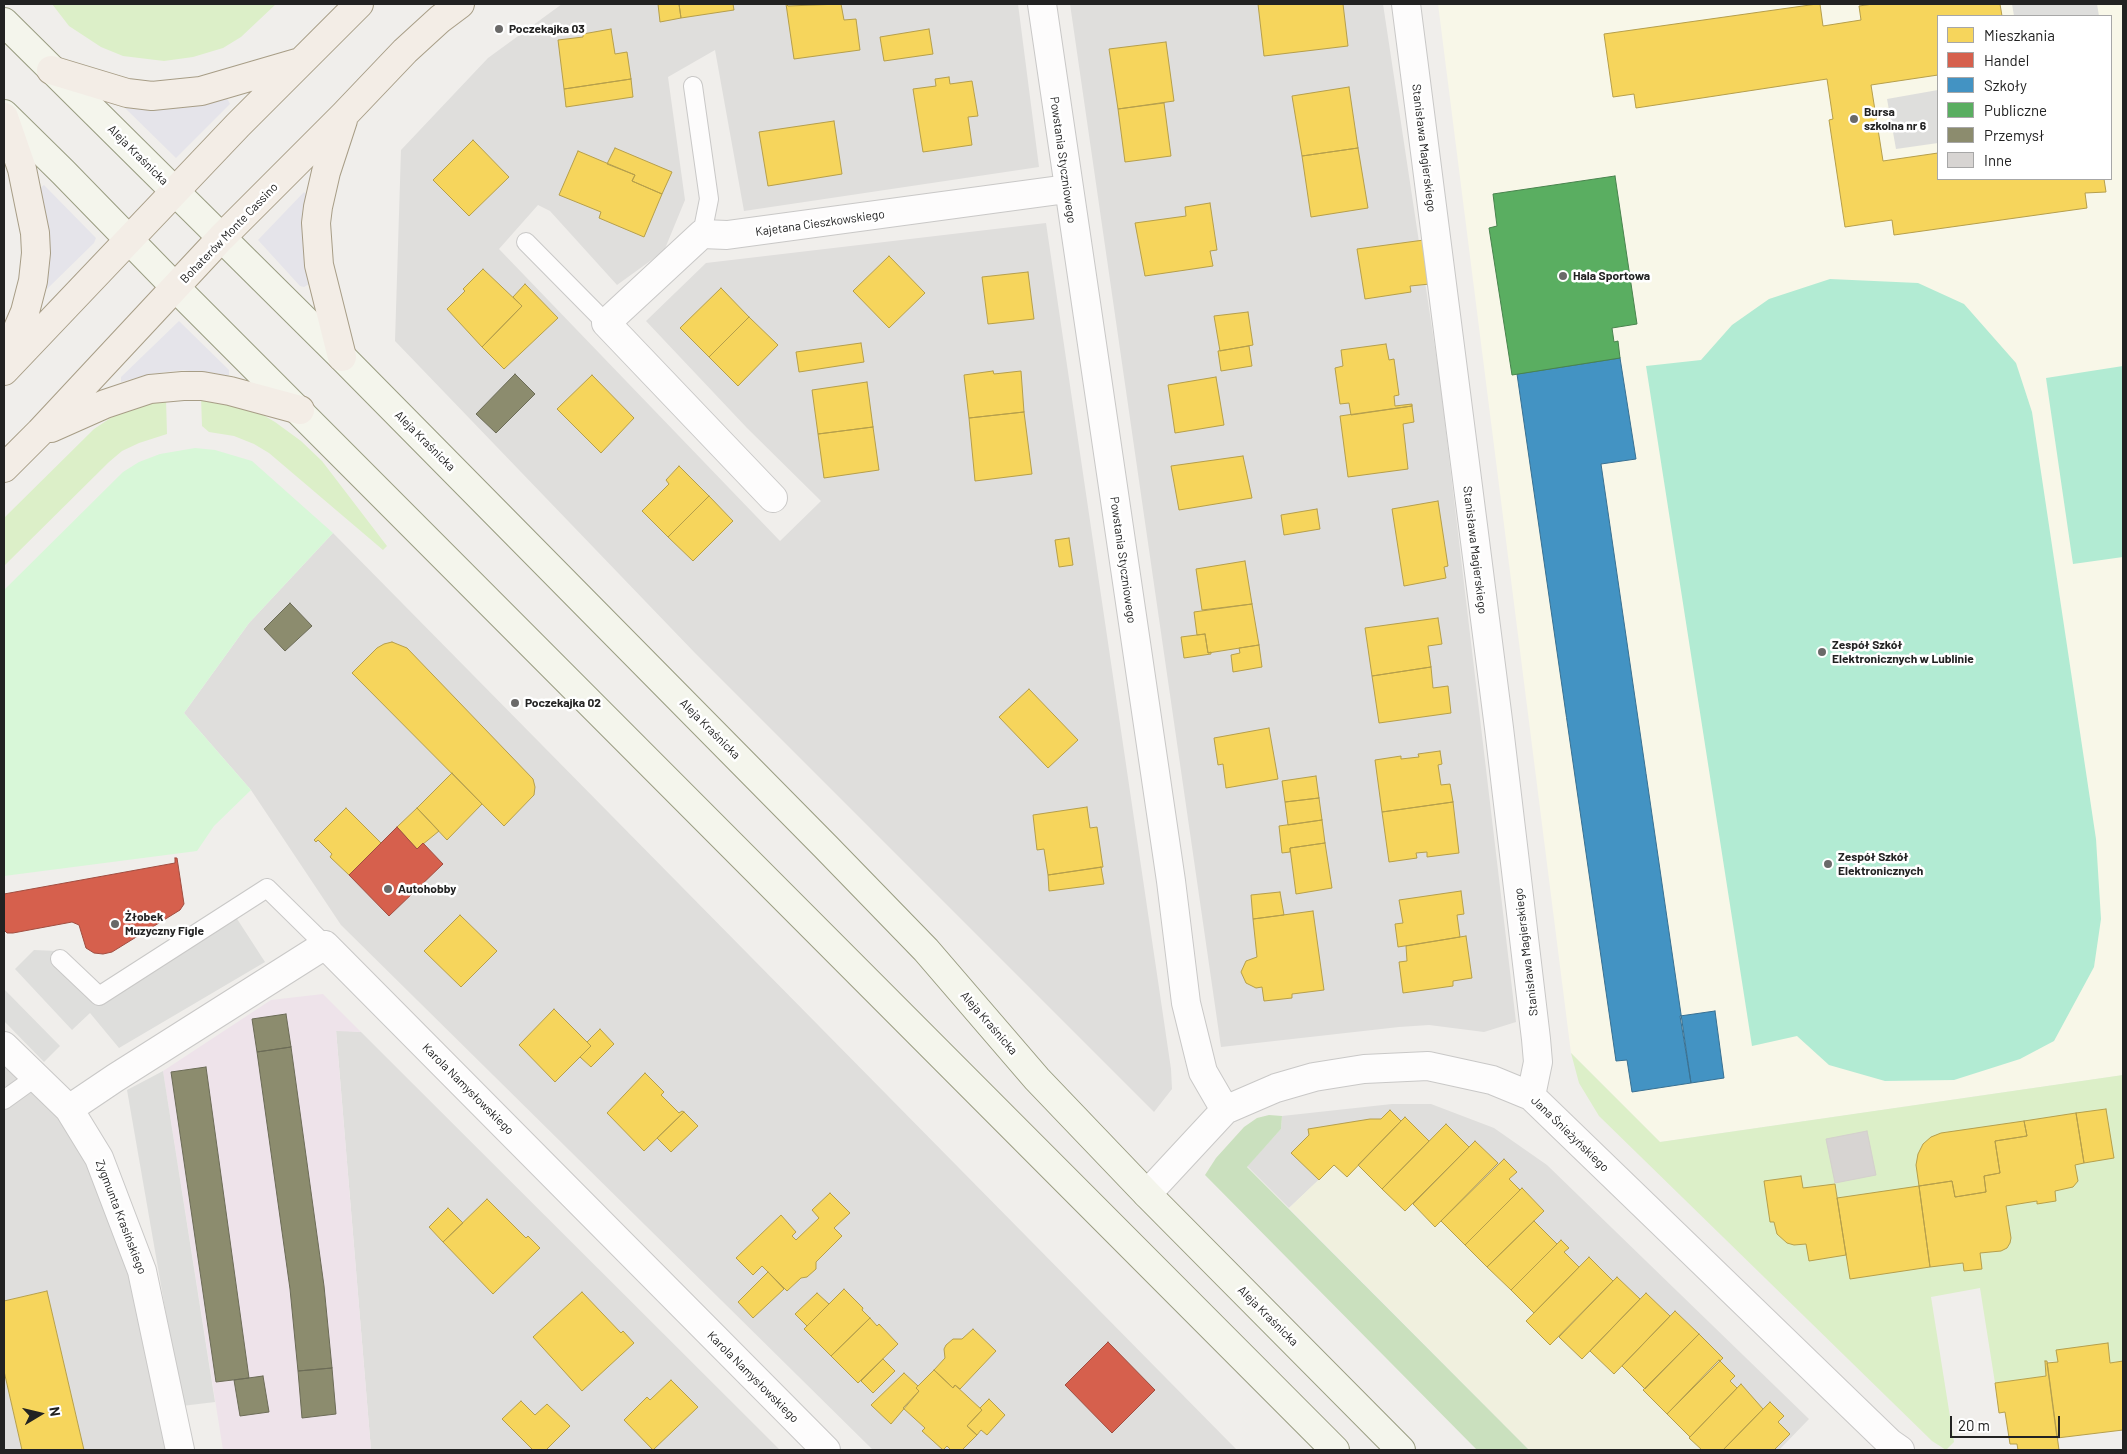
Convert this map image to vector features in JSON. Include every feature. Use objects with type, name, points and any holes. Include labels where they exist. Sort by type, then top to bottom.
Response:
[{"type":"main road","points":[[4,371],[175,191],[359,4]]},
{"type":"main road","name":"Bohaterów Monte Cassino","points":[[4,468],[176,288],[221,238],[344,115],[404,51],[460,4]]},
{"type":"main road","name":"Aleja Kraśnicka","points":[[4,22],[342,357],[919,943],[1038,1079],[1147,1194],[1401,1450]]},
{"type":"main road","points":[[52,70],[127,93],[152,96],[201,91],[301,62]]},
{"type":"main road","points":[[342,357],[319,266],[316,223],[326,172],[344,115]]},
{"type":"main road","points":[[4,116],[300,410],[1334,1450]]},
{"type":"main road","points":[[4,116],[22,169],[35,233],[36,254],[33,281],[25,312],[4,362]]},
{"type":"main road","points":[[40,432],[105,404],[150,389],[183,386],[230,391],[300,410]]},
{"type":"street","name":"Powstania Styczniowego","points":[[1042,4],[1067,189],[1171,882],[1186,1003],[1203,1072],[1225,1110]]},
{"type":"street","name":"Stanisława Magierskiego","points":[[1406,4],[1499,728],[1536,1039],[1538,1062],[1531,1096]]},
{"type":"street","name":"Kajetana Cieszkowskiego","points":[[702,234],[727,235],[1067,189]]},
{"type":"street","points":[[702,234],[606,323],[773,498]]},
{"type":"street","points":[[69,1110],[115,1078],[324,945]]},
{"type":"street","name":"Karola Namysłowskiego","points":[[324,945],[826,1450]]},
{"type":"street","name":"Zygmunta Krasińskiego","points":[[4,1046],[69,1110],[98,1158],[142,1270],[180,1450]]},
{"type":"street","name":"Jana Śnieżyńskiego","points":[[1147,1194],[1225,1110],[1276,1088],[1314,1077],[1364,1068],[1428,1066],[1492,1080],[1531,1096],[1890,1443],[1900,1450]]},
{"type":"lane","points":[[693,86],[709,199],[702,234]]},
{"type":"lane","points":[[526,242],[606,323]]},
{"type":"lane","points":[[60,959],[99,996],[268,888],[324,945]]},
{"type":"lane","points":[[4,1100],[36,1077]]},
{"type":"shaded area","points":[[139,4],[261,4],[141,5]]},
{"type":"shaded area","points":[[562,4],[1018,4],[1039,167],[744,211],[715,50],[668,77],[685,200],[664,251],[617,285],[550,211],[538,205],[499,249],[780,541],[821,501],[747,428],[646,321],[706,263],[1046,223],[1171,1069],[1172,1089],[1154,1112],[695,653],[395,341],[401,150],[488,58]]},
{"type":"shaded area","points":[[1070,4],[1383,4],[1440,381],[1516,1022],[1484,1032],[1429,1025],[1221,1047]]},
{"type":"shaded area","name":"Zespół Szkół Elektronicznych w Lublinie","points":[[1438,4],[2123,4],[2123,1075],[1660,1142],[1571,1053]]},
{"type":"shaded area","points":[[2012,4],[2097,4],[2099,15],[2014,15]]},
{"type":"shaded area","points":[[1937,90],[1937,143],[1896,149],[1887,99]]},
{"type":"shaded area","points":[[227,98],[230,104],[176,158],[125,108],[125,106],[181,108]]},
{"type":"shaded area","points":[[44,185],[96,238],[94,243],[47,289],[45,286],[39,189]]},
{"type":"shaded area","points":[[304,192],[306,194],[303,222],[304,259],[309,284],[304,287],[300,286],[258,240]]},
{"type":"shaded area","points":[[179,321],[229,370],[229,375],[227,377],[183,370],[150,374],[121,382],[121,377]]},
{"type":"shaded area","points":[[333,533],[1237,1450],[873,1450],[341,925],[251,790],[184,713],[249,623]]},
{"type":"shaded area","points":[[230,908],[265,962],[119,1048],[90,1013],[72,1030],[15,969],[34,950],[57,951],[100,985]]},
{"type":"shaded area","points":[[4,989],[60,1046],[44,1062],[4,1021]]},
{"type":"shaded area","points":[[323,994],[361,1032],[336,1031],[371,1450],[223,1450],[163,1071],[271,1000]]},
{"type":"shaded area","points":[[336,1030],[361,1032],[780,1450],[371,1450]]},
{"type":"shaded area","points":[[4,1050],[99,1158],[180,1450],[84,1450],[47,1291],[4,1301]]},
{"type":"shaded area","points":[[163,1071],[215,1402],[182,1406],[127,1090]]},
{"type":"shaded area","points":[[1392,1104],[1431,1104],[1494,1128],[1547,1165],[1809,1419],[1779,1450],[1702,1450],[1621,1366],[1614,1374],[1550,1345],[1526,1321],[1534,1313],[1441,1221],[1405,1211],[1382,1189],[1347,1177],[1334,1166],[1289,1208],[1247,1166],[1281,1129],[1282,1116]]},
{"type":"shaded area","points":[[4,1371],[22,1450],[4,1450]]},
{"type":"green space","points":[[52,4],[276,4],[241,37],[223,48],[193,57],[164,61],[123,56],[101,47],[69,26]]},
{"type":"green space","points":[[1830,279],[1918,283],[1964,304],[2016,363],[2032,412],[2096,839],[2101,919],[2094,967],[2054,1041],[2020,1059],[1954,1080],[1885,1081],[1829,1065],[1797,1036],[1752,1046],[1646,366],[1701,360],[1732,325],[1769,299]]},
{"type":"green space","points":[[2123,366],[2123,557],[2073,564],[2046,378]]},
{"type":"green space","points":[[201,397],[251,408],[275,422],[301,441],[322,461],[387,546],[383,550],[269,453],[254,444],[234,436],[209,432],[202,426]]},
{"type":"green space","points":[[166,399],[167,434],[122,451],[4,566],[4,518],[94,429],[115,415],[132,407]]},
{"type":"green space","points":[[195,448],[215,450],[252,461],[333,533],[249,623],[184,713],[251,790],[214,826],[197,851],[4,876],[4,590],[123,472],[139,462],[160,454]]},
{"type":"green space","points":[[1571,1053],[1660,1142],[2123,1075],[2123,1361],[2110,1363],[2108,1344],[2058,1362],[2045,1361],[2046,1376],[1995,1383],[1980,1288],[1931,1297],[1954,1442],[1946,1450],[1932,1441],[1599,1116],[1579,1083]]},
{"type":"green space","points":[[1269,1115],[1282,1116],[1281,1129],[1247,1167],[1529,1450],[1477,1450],[1205,1175],[1216,1158],[1244,1127],[1257,1118]]},
{"type":"green space","points":[[1334,1165],[1347,1177],[1358,1165],[1405,1211],[1413,1204],[1435,1226],[1441,1221],[1534,1313],[1526,1322],[1550,1345],[1559,1337],[1581,1359],[1590,1351],[1614,1374],[1622,1366],[1702,1450],[1529,1450],[1289,1208]]},
{"type":"building: Mieszkania","points":[[658,4],[679,4],[681,18],[660,22]]},
{"type":"building: Mieszkania","points":[[679,4],[733,4],[734,10],[681,18]]},
{"type":"building: Mieszkania","points":[[786,4],[788,6],[841,4],[844,20],[856,19],[860,50],[794,59]]},
{"type":"building: Mieszkania","points":[[1258,4],[1343,4],[1348,46],[1264,56]]},
{"type":"building: Mieszkania","name":"Bursa szkolna nr 6","points":[[1817,4],[1820,4],[1823,26],[1861,20],[1859,6],[1873,4],[2000,4],[2002,15],[1937,15],[1937,75],[1871,85],[1883,161],[1937,153],[1937,180],[2104,180],[2106,192],[2085,193],[2087,208],[1894,235],[1892,220],[1845,227],[1829,120],[1833,119],[1827,79],[1636,108],[1634,94],[1613,97],[1604,34]]},
{"type":"building: Mieszkania","points":[[611,29],[615,54],[627,52],[631,79],[564,89],[558,40],[583,37],[583,34]]},
{"type":"building: Mieszkania","points":[[929,29],[933,54],[884,61],[880,37]]},
{"type":"building: Mieszkania","points":[[1166,42],[1174,101],[1118,109],[1109,49]]},
{"type":"building: Mieszkania","points":[[949,77],[950,84],[972,81],[978,116],[968,117],[972,145],[923,152],[913,89],[936,86],[935,79]]},
{"type":"building: Mieszkania","points":[[631,79],[633,97],[566,107],[564,89]]},
{"type":"building: Mieszkania","points":[[1349,87],[1358,148],[1302,156],[1292,96]]},
{"type":"building: Mieszkania","points":[[1164,103],[1171,156],[1125,162],[1118,109]]},
{"type":"building: Mieszkania","points":[[834,121],[842,174],[768,186],[759,132]]},
{"type":"building: Mieszkania","points":[[473,140],[509,177],[469,216],[433,180]]},
{"type":"building: Mieszkania","points":[[615,148],[672,172],[662,194],[632,181],[635,175],[607,164]]},
{"type":"building: Mieszkania","points":[[1358,148],[1368,208],[1311,217],[1302,156]]},
{"type":"building: Mieszkania","points":[[578,151],[635,175],[632,181],[662,194],[644,237],[599,218],[601,212],[559,195]]},
{"type":"building: Mieszkania","points":[[1210,203],[1217,250],[1210,251],[1213,266],[1145,276],[1135,223],[1186,216],[1185,207]]},
{"type":"building: Mieszkania","points":[[1424,240],[1430,284],[1410,286],[1411,292],[1365,299],[1357,249]]},
{"type":"building: Mieszkania","points":[[889,256],[925,293],[889,328],[853,291]]},
{"type":"building: Mieszkania","points":[[483,269],[522,306],[482,347],[447,309]]},
{"type":"building: Mieszkania","points":[[1028,272],[1034,319],[988,324],[982,277]]},
{"type":"building: Mieszkania","points":[[525,284],[558,318],[504,369],[482,347],[522,306],[513,297]]},
{"type":"building: Mieszkania","points":[[721,288],[749,317],[709,357],[680,328]]},
{"type":"building: Mieszkania","points":[[1248,312],[1253,345],[1220,351],[1214,316]]},
{"type":"building: Mieszkania","points":[[749,317],[778,345],[738,386],[709,357]]},
{"type":"building: Mieszkania","points":[[861,343],[864,362],[799,372],[796,352]]},
{"type":"building: Mieszkania","points":[[1386,344],[1389,360],[1394,359],[1399,395],[1394,396],[1395,406],[1412,404],[1412,406],[1351,415],[1349,403],[1340,404],[1335,368],[1343,366],[1341,350]]},
{"type":"building: Mieszkania","points":[[1249,346],[1252,366],[1221,371],[1218,351]]},
{"type":"building: Mieszkania","points":[[993,371],[994,374],[1021,371],[1024,412],[969,418],[964,375]]},
{"type":"building: Mieszkania","points":[[592,375],[634,418],[601,453],[557,409]]},
{"type":"building: Mieszkania","points":[[1216,377],[1224,425],[1175,433],[1168,385]]},
{"type":"building: Mieszkania","points":[[867,382],[873,427],[818,434],[812,390]]},
{"type":"building: Mieszkania","points":[[1412,406],[1414,422],[1403,424],[1408,469],[1348,477],[1340,416]]},
{"type":"building: Mieszkania","points":[[1024,412],[1032,474],[975,481],[969,418]]},
{"type":"building: Mieszkania","points":[[873,427],[879,470],[824,478],[818,434]]},
{"type":"building: Mieszkania","points":[[1243,456],[1252,498],[1179,510],[1171,466]]},
{"type":"building: Mieszkania","points":[[679,466],[709,496],[668,537],[642,511],[669,484],[666,480]]},
{"type":"building: Mieszkania","points":[[709,496],[733,521],[693,561],[668,537]]},
{"type":"building: Mieszkania","points":[[1438,501],[1448,566],[1444,567],[1446,578],[1404,586],[1392,509]]},
{"type":"building: Mieszkania","points":[[1317,509],[1320,529],[1284,535],[1281,515]]},
{"type":"building: Mieszkania","points":[[1069,538],[1073,565],[1059,567],[1055,540]]},
{"type":"building: Mieszkania","points":[[1245,561],[1252,604],[1202,610],[1196,569]]},
{"type":"building: Mieszkania","points":[[1252,604],[1259,645],[1208,653],[1205,634],[1197,635],[1194,612]]},
{"type":"building: Mieszkania","points":[[1438,618],[1442,644],[1428,646],[1431,667],[1372,676],[1365,628]]},
{"type":"building: Mieszkania","points":[[1205,634],[1208,653],[1211,652],[1211,654],[1184,658],[1181,637]]},
{"type":"building: Mieszkania","points":[[392,642],[407,648],[533,779],[534,795],[504,826],[352,673],[377,648]]},
{"type":"building: Mieszkania","points":[[1259,645],[1262,667],[1233,672],[1231,655],[1240,653],[1239,648]]},
{"type":"building: Mieszkania","points":[[1431,667],[1433,688],[1448,686],[1451,713],[1379,723],[1372,676]]},
{"type":"building: Mieszkania","points":[[1029,689],[1078,740],[1048,768],[999,717]]},
{"type":"building: Mieszkania","points":[[1269,728],[1278,779],[1226,788],[1223,764],[1218,765],[1214,738]]},
{"type":"building: Mieszkania","points":[[1440,751],[1442,764],[1438,765],[1441,785],[1450,784],[1453,802],[1382,812],[1375,760],[1401,756],[1401,759],[1419,757],[1418,754]]},
{"type":"building: Mieszkania","points":[[452,773],[482,804],[447,840],[417,808]]},
{"type":"building: Mieszkania","points":[[1316,776],[1319,798],[1285,802],[1282,781]]},
{"type":"building: Mieszkania","points":[[1319,798],[1322,820],[1288,825],[1285,802]]},
{"type":"building: Mieszkania","points":[[1453,802],[1459,853],[1427,857],[1427,852],[1416,853],[1417,858],[1389,862],[1382,812]]},
{"type":"building: Mieszkania","points":[[1087,807],[1090,828],[1097,827],[1103,867],[1048,875],[1044,849],[1037,850],[1033,815]]},
{"type":"building: Mieszkania","points":[[346,808],[381,843],[349,875],[330,857],[332,854],[318,840],[316,842],[314,840]]},
{"type":"building: Mieszkania","points":[[417,808],[439,831],[417,849],[397,827]]},
{"type":"building: Mieszkania","points":[[1322,820],[1325,843],[1290,848],[1290,852],[1282,853],[1279,826]]},
{"type":"building: Mieszkania","points":[[1325,843],[1332,888],[1296,894],[1290,848]]},
{"type":"building: Mieszkania","points":[[1101,867],[1104,884],[1049,891],[1048,875]]},
{"type":"building: Mieszkania","points":[[1461,891],[1464,914],[1457,915],[1460,937],[1398,947],[1395,924],[1403,923],[1399,900]]},
{"type":"building: Mieszkania","points":[[1280,892],[1284,915],[1253,919],[1251,895]]},
{"type":"building: Mieszkania","points":[[1313,911],[1324,990],[1292,994],[1292,998],[1264,1001],[1262,987],[1256,988],[1246,983],[1241,972],[1246,961],[1257,957],[1253,919]]},
{"type":"building: Mieszkania","points":[[460,915],[497,951],[461,987],[424,951]]},
{"type":"building: Mieszkania","points":[[1466,936],[1472,978],[1453,981],[1453,986],[1403,993],[1399,962],[1407,961],[1406,946]]},
{"type":"building: Mieszkania","points":[[554,1009],[591,1046],[555,1082],[519,1045]]},
{"type":"building: Mieszkania","points":[[600,1029],[614,1044],[591,1067],[580,1057],[591,1046],[587,1042]]},
{"type":"building: Mieszkania","points":[[645,1073],[664,1092],[661,1095],[679,1113],[684,1112],[644,1151],[607,1113]]},
{"type":"building: Mieszkania","points":[[2106,1109],[2114,1158],[2084,1163],[2076,1113]]},
{"type":"building: Mieszkania","points":[[1390,1110],[1401,1121],[1347,1177],[1334,1165],[1319,1180],[1291,1153],[1309,1135],[1308,1129],[1381,1119]]},
{"type":"building: Mieszkania","points":[[684,1112],[698,1126],[671,1152],[657,1138]]},
{"type":"building: Mieszkania","points":[[2076,1113],[2084,1163],[2075,1165],[2078,1181],[2073,1187],[2055,1191],[2056,1201],[2037,1204],[2037,1201],[2006,1206],[2011,1238],[2010,1243],[2007,1248],[2001,1251],[1980,1253],[1982,1269],[1964,1271],[1963,1263],[1930,1267],[1919,1186],[1952,1181],[1955,1197],[1986,1192],[1984,1176],[2000,1173],[1995,1141],[2027,1136],[2024,1121]]},
{"type":"building: Mieszkania","points":[[1405,1117],[1429,1141],[1382,1189],[1358,1165]]},
{"type":"building: Mieszkania","points":[[2024,1121],[2027,1136],[1995,1141],[2000,1173],[1984,1176],[1986,1192],[1955,1197],[1952,1181],[1919,1186],[1916,1165],[1918,1154],[1923,1144],[1931,1137],[1941,1133]]},
{"type":"building: Mieszkania","points":[[1446,1124],[1469,1147],[1405,1211],[1382,1189]]},
{"type":"building: Mieszkania","points":[[1475,1141],[1498,1163],[1435,1227],[1413,1204]]},
{"type":"building: Mieszkania","points":[[1504,1159],[1517,1172],[1509,1179],[1520,1190],[1465,1245],[1441,1221]]},
{"type":"building: Mieszkania","points":[[1801,1176],[1803,1188],[1835,1184],[1846,1255],[1809,1261],[1806,1244],[1794,1245],[1787,1243],[1777,1234],[1774,1222],[1770,1222],[1764,1181]]},
{"type":"building: Mieszkania","points":[[1919,1186],[1930,1267],[1850,1279],[1837,1198]]},
{"type":"building: Mieszkania","points":[[1522,1188],[1544,1211],[1487,1267],[1465,1245]]},
{"type":"building: Mieszkania","points":[[830,1193],[850,1213],[834,1228],[842,1236],[816,1262],[816,1269],[807,1277],[801,1278],[787,1291],[762,1266],[753,1275],[736,1258],[781,1215],[796,1232],[792,1236],[796,1240],[819,1218],[812,1210]]},
{"type":"building: Mieszkania","points":[[487,1199],[526,1238],[528,1236],[540,1248],[493,1294],[443,1242]]},
{"type":"building: Mieszkania","points":[[448,1208],[463,1223],[443,1242],[429,1227]]},
{"type":"building: Mieszkania","points":[[1534,1221],[1557,1244],[1511,1290],[1487,1267]]},
{"type":"building: Mieszkania","points":[[1561,1240],[1569,1248],[1564,1252],[1579,1267],[1534,1313],[1511,1290]]},
{"type":"building: Mieszkania","points":[[1589,1257],[1613,1281],[1550,1345],[1526,1321]]},
{"type":"building: Mieszkania","points":[[768,1272],[784,1289],[753,1318],[738,1302]]},
{"type":"building: Mieszkania","points":[[1617,1277],[1640,1299],[1582,1359],[1559,1337]]},
{"type":"building: Mieszkania","points":[[844,1289],[870,1318],[831,1356],[804,1329]]},
{"type":"building: Mieszkania","points":[[47,1291],[84,1450],[22,1450],[4,1371],[4,1301]]},
{"type":"building: Mieszkania","points":[[582,1292],[621,1333],[623,1331],[634,1343],[582,1391],[533,1337]]},
{"type":"building: Mieszkania","points":[[817,1293],[829,1304],[807,1326],[795,1314]]},
{"type":"building: Mieszkania","points":[[1646,1293],[1670,1316],[1614,1374],[1590,1351]]},
{"type":"building: Mieszkania","points":[[1675,1311],[1699,1334],[1645,1389],[1622,1366]]},
{"type":"building: Mieszkania","points":[[870,1318],[877,1326],[879,1324],[898,1344],[858,1383],[831,1356]]},
{"type":"building: Mieszkania","points":[[973,1329],[996,1351],[960,1389],[955,1385],[953,1388],[934,1370],[945,1358],[944,1349],[946,1345],[953,1339],[962,1339]]},
{"type":"building: Mieszkania","points":[[1699,1334],[1723,1358],[1667,1414],[1643,1390]]},
{"type":"building: Mieszkania","points":[[2108,1343],[2110,1363],[2123,1361],[2123,1430],[2057,1438],[2047,1363],[2058,1362],[2056,1350]]},
{"type":"building: Mieszkania","points":[[883,1359],[895,1371],[873,1393],[861,1381]]},
{"type":"building: Mieszkania","points":[[1719,1360],[1735,1376],[1730,1381],[1737,1388],[1690,1437],[1667,1414]]},
{"type":"building: Mieszkania","points":[[2045,1361],[2047,1361],[2059,1450],[2018,1450],[2017,1444],[2010,1444],[2005,1412],[1999,1413],[1995,1383],[2046,1376]]},
{"type":"building: Mieszkania","points":[[934,1370],[953,1388],[955,1385],[982,1410],[967,1426],[977,1435],[962,1450],[951,1450],[947,1446],[943,1450],[922,1431],[925,1428],[903,1408],[919,1391],[916,1388]]},
{"type":"building: Mieszkania","points":[[904,1373],[918,1386],[916,1388],[919,1391],[891,1424],[871,1405]]},
{"type":"building: Mieszkania","points":[[671,1380],[698,1407],[653,1450],[624,1420],[647,1397],[650,1400]]},
{"type":"building: Mieszkania","points":[[1741,1384],[1763,1409],[1723,1450],[1702,1450],[1689,1438]]},
{"type":"building: Mieszkania","points":[[989,1399],[1005,1415],[987,1435],[981,1430],[977,1435],[967,1426],[982,1410],[980,1408]]},
{"type":"building: Mieszkania","points":[[521,1401],[535,1415],[547,1404],[570,1426],[546,1450],[533,1450],[502,1419]]},
{"type":"building: Mieszkania","points":[[1770,1402],[1784,1416],[1778,1422],[1790,1434],[1774,1450],[1723,1450]]},
{"type":"building: Handel","points":[[397,827],[417,849],[423,843],[443,864],[389,916],[349,875]]},
{"type":"building: Handel","points":[[175,858],[177,858],[184,904],[180,910],[112,952],[94,953],[86,948],[79,925],[72,922],[13,933],[7,933],[4,930],[4,894],[175,863]]},
{"type":"building: Handel","points":[[1108,1342],[1155,1390],[1112,1433],[1065,1385]]},
{"type":"building: Szkoły","points":[[1620,358],[1636,459],[1601,464],[1691,1083],[1632,1092],[1627,1060],[1616,1061],[1517,374]]},
{"type":"building: Szkoły","points":[[1715,1011],[1724,1078],[1691,1083],[1680,1016]]},
{"type":"building: Publiczne","name":"Hala Sportowa","points":[[1615,176],[1637,324],[1612,328],[1614,342],[1618,341],[1620,358],[1512,375],[1489,228],[1497,226],[1493,194]]},
{"type":"building: Przemysł","points":[[515,374],[535,394],[496,433],[476,414]]},
{"type":"building: Przemysł","points":[[290,603],[312,626],[285,651],[264,629]]},
{"type":"building: Przemysł","points":[[286,1014],[291,1047],[257,1052],[252,1019]]},
{"type":"building: Przemysł","points":[[291,1047],[324,1286],[332,1368],[298,1371],[290,1289],[257,1052]]},
{"type":"building: Przemysł","points":[[206,1067],[249,1378],[216,1382],[171,1072]]},
{"type":"building: Przemysł","points":[[332,1368],[336,1414],[302,1418],[298,1371]]},
{"type":"building: Przemysł","points":[[263,1376],[269,1412],[240,1416],[234,1380]]},
{"type":"building: Inne","points":[[1867,1131],[1876,1175],[1835,1183],[1826,1139]]},
{"type":"place","name":"Poczekajka 03","points":[[499,29]]},
{"type":"place","name":"Bursa szkolna nr 6","points":[[1854,119]]},
{"type":"place","name":"Hala Sportowa","points":[[1563,276]]},
{"type":"place","name":"Zespół Szkół Elektronicznych w Lublinie","points":[[1822,652]]},
{"type":"place","name":"Poczekajka 02","points":[[515,703]]},
{"type":"place","name":"Zespół Szkół Elektronicznych","points":[[1828,864]]},
{"type":"place","name":"Autohobby","points":[[388,889]]},
{"type":"place","name":"Żłobek Muzyczny Figle","points":[[115,924]]}]
